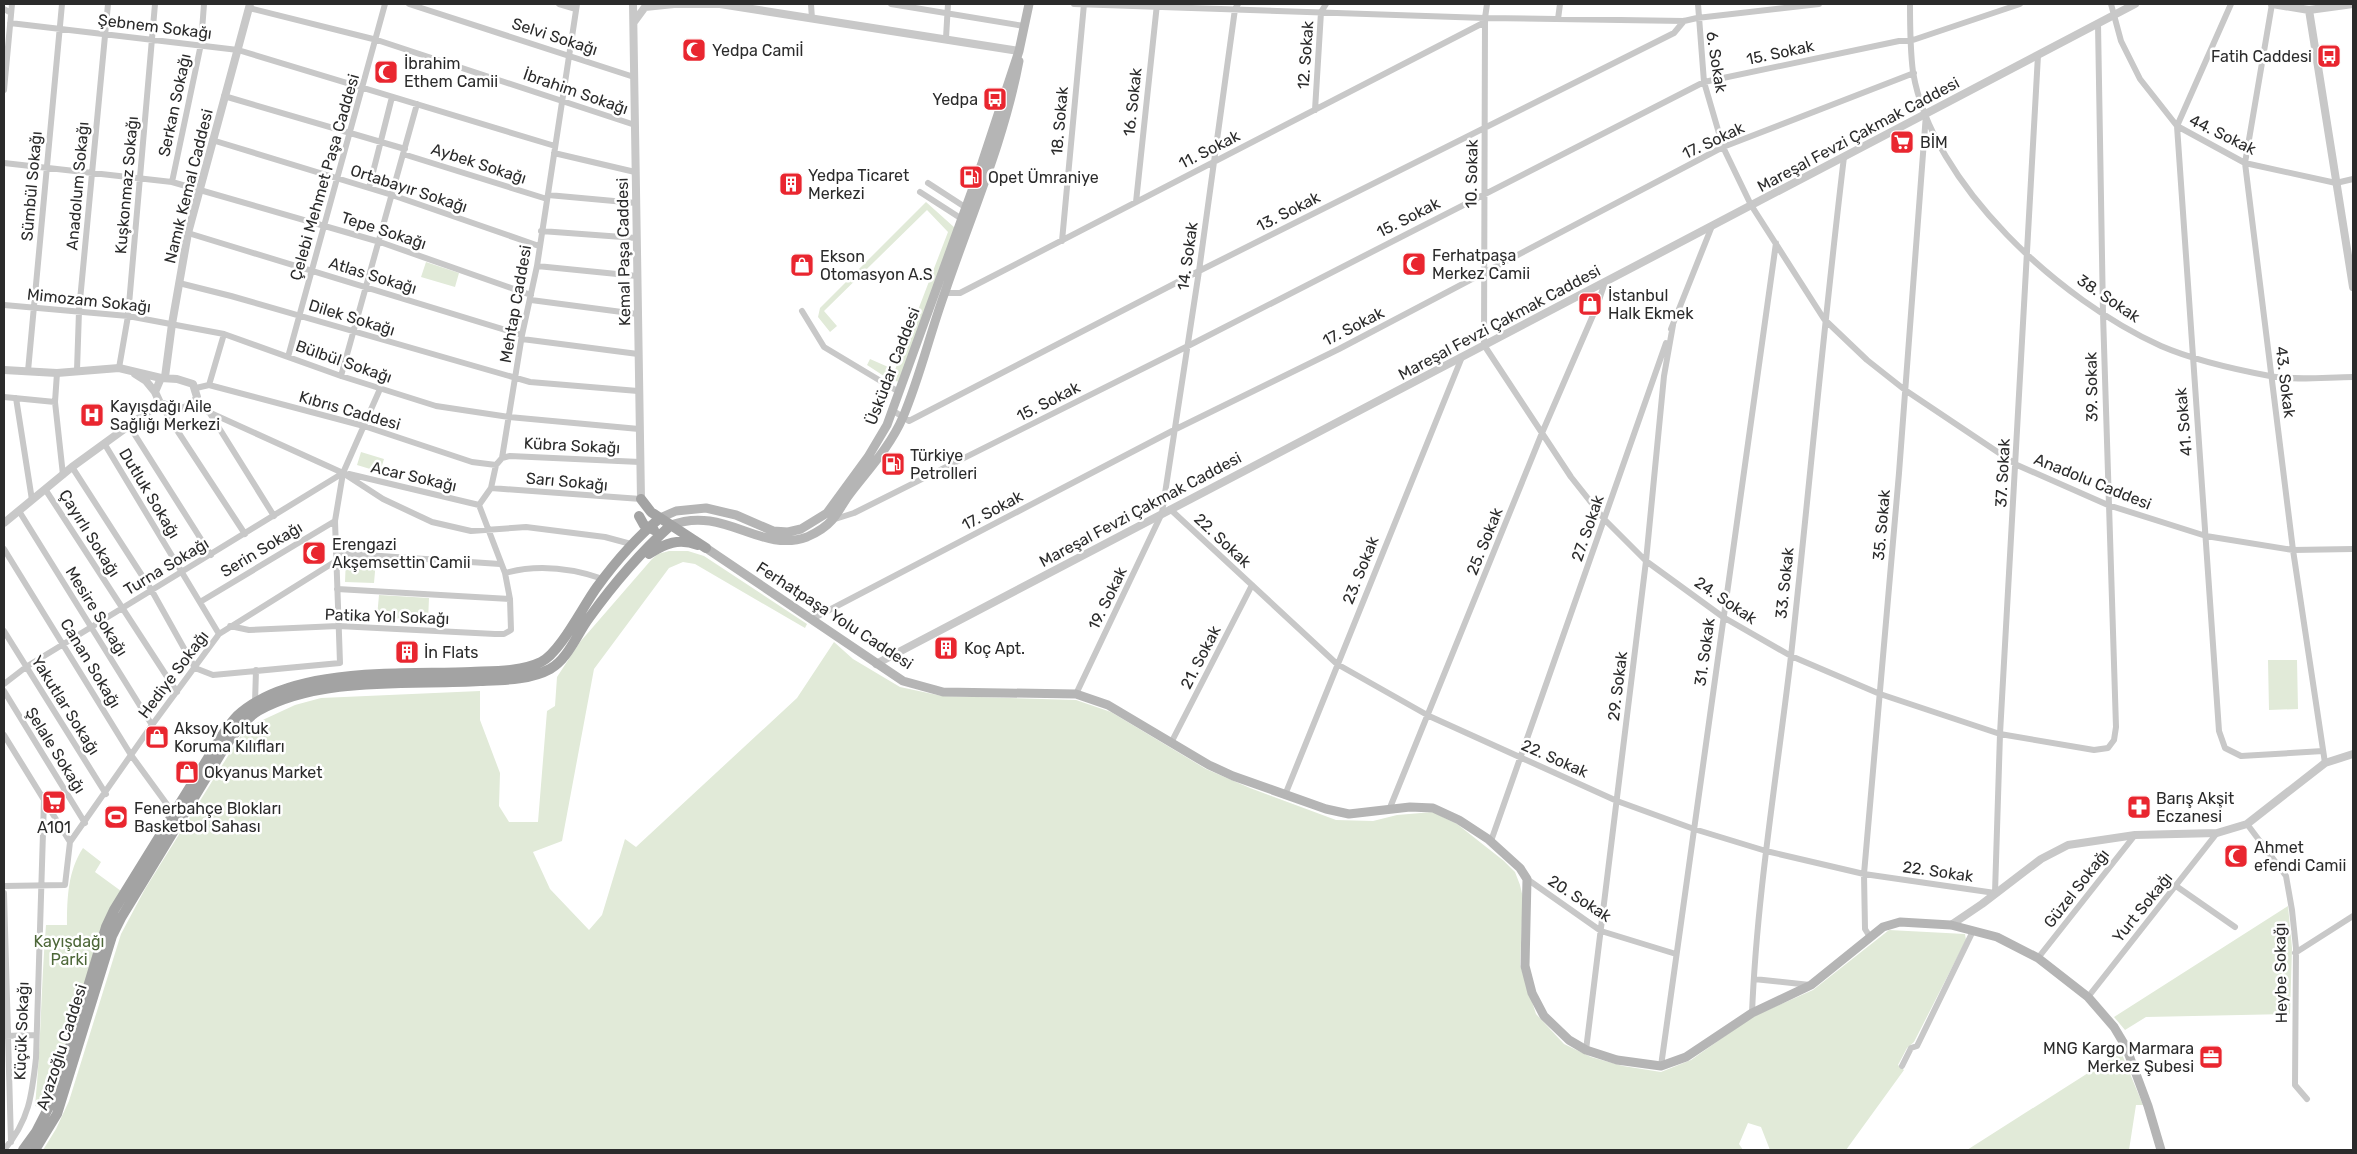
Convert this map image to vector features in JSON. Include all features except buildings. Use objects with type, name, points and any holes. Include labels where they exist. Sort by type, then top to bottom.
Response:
[{"type":"main road","name":"Üsküdar Caddesi","points":[[660,518],[676,511],[706,508],[736,515],[774,531],[788,532],[814,523],[827,513],[868,457],[887,425],[898,392],[970,210],[1019,51],[1029,4]]},
{"type":"main road","name":"Üsküdar Caddesi","points":[[671,525],[685,521],[705,519],[722,522],[777,540],[807,537],[820,530],[832,520],[849,495],[871,469],[902,418],[944,293],[965,222]]},
{"type":"main road","points":[[641,499],[652,512],[688,538],[706,548]]},
{"type":"main road","points":[[632,542],[639,516],[641,499]]},
{"type":"main road","points":[[639,516],[648,528],[688,538]]},
{"type":"main road","name":"Ayazoğlu Caddesi","points":[[22,1150],[36,1132],[56,1093],[106,927],[114,910],[221,737],[237,716],[269,696],[301,684],[330,678],[488,671],[534,665],[548,658],[558,649],[580,612],[603,579],[632,542],[660,518]]},
{"type":"main road","points":[[685,521],[688,538]]},
{"type":"main road","name":"Ayazoğlu Caddesi","points":[[35,1150],[58,1114],[112,936],[223,750],[242,725],[256,712],[285,699],[320,688],[502,680],[547,670],[564,656],[589,618],[671,525]]},
{"type":"main road","points":[[637,562],[667,543],[688,538]]},
{"type":"main road","name":"Ferhatpaşa Yolu Caddesi","points":[[706,548],[903,681],[943,692],[1076,694],[1108,705],[1172,741],[1209,765],[1326,809],[1349,814],[1433,808],[1459,820],[1490,841],[1520,868],[1527,879]]},
{"type":"main road","points":[[1527,879],[1525,966],[1532,993],[1544,1016],[1569,1040],[1586,1050],[1617,1060],[1661,1066],[1686,1057],[1752,1013],[1811,985],[1882,928],[1900,922],[1951,925],[1997,937],[2038,958],[2088,997],[2114,1027],[2126,1047],[2148,1106],[2161,1150]]},
{"type":"street","points":[[4,88],[6,48],[12,4]]},
{"type":"street","name":"Sümbül Sokağı","points":[[28,371],[62,4]]},
{"type":"street","name":"Anadolum Sokağı","points":[[76,370],[91,173],[108,4]]},
{"type":"street","name":"Kuşkonmaz Sokağı","points":[[123,368],[155,4]]},
{"type":"street","name":"Serkan Sokağı","points":[[172,182],[201,44],[204,4]]},
{"type":"street","name":"Çelebi Mehmet Paşa Caddesi","points":[[288,357],[377,40],[385,4]]},
{"type":"street","name":"Selvi Sokağı","points":[[409,4],[634,76]]},
{"type":"street","points":[[559,4],[577,7]]},
{"type":"street","name":"Kemal Paşa Caddesi","points":[[633,4],[641,499]]},
{"type":"street","points":[[633,24],[640,10],[645,7],[674,4],[722,4],[1019,51]]},
{"type":"street","points":[[811,4],[812,19]]},
{"type":"street","points":[[891,4],[1024,26]]},
{"type":"street","points":[[946,38],[948,4]]},
{"type":"street","points":[[1074,4],[1236,7],[1485,20],[1684,21],[1819,4]]},
{"type":"street","name":"18. Sokak","points":[[1062,241],[1083,4]]},
{"type":"street","name":"12. Sokak","points":[[1315,110],[1321,12],[1326,4]]},
{"type":"street","name":"10. Sokak","points":[[1484,345],[1485,20],[1487,4]]},
{"type":"street","points":[[1558,19],[1560,4]]},
{"type":"street","name":"6. Sokak","points":[[1698,4],[1697,18],[1704,82],[1723,148],[1751,205]]},
{"type":"street","points":[[1910,4],[1910,41],[1914,73],[1926,114]]},
{"type":"street","name":"15. Sokak","points":[[832,520],[854,513],[1186,347],[1704,82],[1910,41],[2020,4]]},
{"type":"street","name":"44. Sokak","points":[[2111,4],[2121,40],[2140,79],[2177,126],[2245,163],[2336,183],[2353,179]]},
{"type":"street","name":"Mareşal Fevzi Çakmak Caddesi","points":[[876,664],[2135,4]]},
{"type":"street","name":"41. Sokak","points":[[2231,4],[2177,126],[2191,356],[2206,536],[2218,731],[2225,748],[2240,756],[2323,751]]},
{"type":"street","points":[[2272,4],[2309,10],[2353,4]]},
{"type":"street","name":"43. Sokak","points":[[2272,4],[2245,163],[2293,550],[2325,763]]},
{"type":"street","name":"16. Sokak","points":[[1136,202],[1157,5]]},
{"type":"street","name":"İbrahim Sokağı","points":[[250,6],[377,40],[635,125]]},
{"type":"street","name":"Namık Kemal Caddesi","points":[[163,378],[188,232],[198,189],[250,6]]},
{"type":"street","name":"Mehtap Caddesi","points":[[502,458],[522,337],[537,266],[577,7]]},
{"type":"street","name":"14. Sokak","points":[[1166,511],[1174,430],[1199,271],[1236,7]]},
{"type":"street","points":[[4,9],[11,13]]},
{"type":"street","points":[[2309,10],[2353,287]]},
{"type":"street","name":"11. Sokak","points":[[944,293],[960,293],[1485,20]]},
{"type":"street","name":"13. Sokak","points":[[902,418],[909,421],[1199,271],[1674,33],[1684,21]]},
{"type":"street","name":"Şebnem Sokağı","points":[[10,23],[201,44],[238,50],[417,104],[554,150],[635,172]]},
{"type":"street","name":"39. Sokak","points":[[2098,24],[2103,314],[2116,727],[2114,740],[2108,748]]},
{"type":"street","name":"37. Sokak","points":[[1995,893],[2000,734],[2017,465],[2038,55]]},
{"type":"street","name":"17. Sokak","points":[[812,619],[1174,430],[1339,349],[1723,148],[1914,73]]},
{"type":"street","name":"Aybek Sokağı","points":[[224,96],[380,141],[404,151],[548,197],[636,203]]},
{"type":"street","points":[[369,188],[392,97]]},
{"type":"street","points":[[341,376],[355,333],[417,104]]},
{"type":"street","name":"38. Sokak","points":[[1926,114],[1948,157],[1973,196],[2027,256],[2103,314],[2163,346],[2191,356],[2272,376],[2353,377]]},
{"type":"street","name":"35. Sokak","points":[[1870,937],[1865,929],[1864,874],[1905,390],[1926,114]]},
{"type":"street","name":"Ortabayır Sokağı","points":[[212,140],[392,195],[539,246]]},
{"type":"street","name":"33. Sokak","points":[[1752,1013],[1766,852],[1791,656],[1824,319],[1844,157]]},
{"type":"street","name":"Tepe Sokağı","points":[[4,163],[172,182],[380,242],[531,297],[637,314]]},
{"type":"street","points":[[928,184],[970,210]]},
{"type":"street","points":[[920,192],[965,222]]},
{"type":"street","name":"Anadolu Caddesi","points":[[1751,205],[1824,319],[1867,360],[1905,390],[2017,465],[2108,505],[2206,536],[2293,550],[2353,549]]},
{"type":"street","name":"27. Sokak","points":[[1490,841],[1673,325],[1712,226]]},
{"type":"street","points":[[541,231],[636,238]]},
{"type":"street","name":"Atlas Sokağı","points":[[188,232],[522,337],[638,354]]},
{"type":"street","name":"31. Sokak","points":[[1661,1066],[1776,242]]},
{"type":"street","points":[[537,266],[637,276]]},
{"type":"street","name":"25. Sokak","points":[[1389,810],[1429,716],[1542,433],[1597,306],[1605,282]]},
{"type":"street","name":"Dilek Sokağı","points":[[179,283],[530,382],[638,391]]},
{"type":"street","name":"Mimozam Sokağı","points":[[4,305],[128,316],[172,324]]},
{"type":"street","points":[[802,311],[824,347],[898,392]]},
{"type":"street","name":"Bülbül Sokağı","points":[[172,324],[224,334],[341,376],[436,406],[509,417],[639,429]]},
{"type":"street","name":"29. Sokak","points":[[1586,1050],[1646,561],[1664,376],[1673,325]]},
{"type":"street","points":[[210,385],[224,334]]},
{"type":"street","points":[[917,345],[926,349]]},
{"type":"street","name":"24. Sokak","points":[[1484,345],[1571,477],[1605,520],[1646,561],[1723,618],[1791,656],[1880,694],[2000,734],[2094,750],[2108,748]]},
{"type":"street","name":"23. Sokak","points":[[1285,795],[1462,356]]},
{"type":"street","points":[[4,370],[57,372],[123,368],[163,378],[190,382],[196,388],[197,397],[193,404],[180,409],[161,404],[128,424],[4,523]]},
{"type":"street","points":[[123,368],[146,380],[155,392],[166,415],[244,534]]},
{"type":"street","points":[[57,372],[55,402],[63,475]]},
{"type":"street","points":[[155,392],[163,378]]},
{"type":"street","name":"Kıbrıs Caddesi","points":[[196,388],[210,385],[364,426],[472,462],[496,465]]},
{"type":"street","points":[[72,467],[152,591],[195,668],[213,674],[340,663],[335,521],[343,473],[380,388]]},
{"type":"street","points":[[4,397],[55,402]]},
{"type":"street","points":[[16,398],[32,500]]},
{"type":"street","points":[[193,404],[343,473],[383,499],[432,522],[471,531],[526,527],[632,542]]},
{"type":"street","points":[[892,410],[902,418]]},
{"type":"street","points":[[209,412],[274,516]]},
{"type":"street","points":[[128,424],[211,555]]},
{"type":"street","name":"Dutluk Sokağı","points":[[104,443],[219,634]]},
{"type":"street","name":"Kübra Sokağı","points":[[502,458],[510,456],[640,462]]},
{"type":"street","points":[[337,589],[510,599],[505,573],[479,505],[491,488],[496,465],[502,458]]},
{"type":"street","name":"Turna Sokağı","points":[[4,684],[26,667],[343,473]]},
{"type":"street","name":"Acar Sokağı","points":[[343,473],[479,505]]},
{"type":"street","name":"Sarı Sokağı","points":[[491,488],[631,500],[641,499]]},
{"type":"street","name":"Çayırlı Sokağı","points":[[45,489],[177,692]]},
{"type":"street","name":"Mesire Sokağı","points":[[19,511],[152,725]]},
{"type":"street","name":"22. Sokak","points":[[1166,511],[1337,664],[1429,716],[1617,801],[1694,829],[1766,852],[1864,874],[1995,893]]},
{"type":"street","name":"19. Sokak","points":[[1076,694],[1166,511]]},
{"type":"street","name":"Serin Sokağı","points":[[200,602],[335,521]]},
{"type":"street","name":"Canan Sokağı","points":[[4,549],[131,755],[174,814]]},
{"type":"street","points":[[336,553],[500,564]]},
{"type":"street","name":"Hediye Sokağı","points":[[70,845],[152,725],[219,634],[336,561]]},
{"type":"street","points":[[505,573],[525,568],[563,569],[603,579]]},
{"type":"street","name":"21. Sokak","points":[[1172,741],[1252,586]]},
{"type":"street","name":"Patika Yol Sokağı","points":[[230,626],[249,630],[338,626],[504,634],[511,630],[510,599]]},
{"type":"street","name":"Yakutlar Sokağı","points":[[4,631],[106,794]]},
{"type":"street","points":[[255,703],[256,670]]},
{"type":"street","name":"Şelale Sokağı","points":[[4,691],[85,822]]},
{"type":"street","points":[[4,735],[70,845],[65,885],[4,886]]},
{"type":"street","points":[[1951,925],[2041,859],[2068,845],[2136,835],[2217,833],[2247,824],[2325,763],[2353,754]]},
{"type":"street","name":"Küçük Sokağı","points":[[4,1150],[20,1130],[32,1100],[44,800]]},
{"type":"street","name":"Heybe Sokağı","points":[[2247,824],[2286,876],[2292,910],[2295,953],[2295,1085],[2308,1099]]},
{"type":"street","name":"Yurt Sokağı","points":[[2088,997],[2217,833]]},
{"type":"street","name":"Güzel Sokağı","points":[[2038,958],[2136,835]]},
{"type":"street","name":"20. Sokak","points":[[1527,879],[1601,931],[1676,954]]},
{"type":"street","points":[[2176,886],[2235,927]]},
{"type":"street","points":[[4,893],[6,1036],[11,1142]]},
{"type":"street","points":[[2295,953],[2353,916]]},
{"type":"street","points":[[1902,1066],[1911,1048],[1917,1046],[1972,931]]},
{"type":"street","points":[[1754,979],[1811,985]]},
{"type":"street","points":[[6,1036],[36,1035]]},
{"type":"green space","points":[[926,202],[955,228],[900,382],[890,380],[867,365],[870,359],[895,370],[948,232],[927,210],[824,311],[837,326],[830,332],[818,317],[820,308]]},
{"type":"green space","points":[[426,262],[459,273],[455,287],[421,277]]},
{"type":"green space","points":[[361,452],[384,459],[380,472],[357,465]]},
{"type":"green space","points":[[669,551],[688,551],[704,556],[807,624],[805,628],[695,564],[683,562],[669,568],[594,669],[562,841],[533,852],[550,889],[589,930],[602,915],[625,839],[636,847],[797,698],[834,642],[853,659],[900,687],[942,696],[1076,700],[1111,712],[1206,769],[1250,788],[1336,820],[1373,821],[1397,815],[1433,812],[1457,824],[1515,872],[1523,898],[1520,965],[1536,1014],[1564,1044],[1591,1057],[1623,1066],[1661,1072],[1691,1060],[1752,1017],[1813,990],[1889,930],[1965,934],[1966,940],[1914,1042],[1907,1048],[1898,1065],[1904,1070],[1846,1150],[1770,1150],[1761,1127],[1748,1123],[1739,1144],[1743,1150],[43,1150],[56,1129],[69,1101],[121,934],[145,889],[241,735],[252,725],[295,705],[321,698],[480,691],[480,720],[500,773],[499,806],[509,822],[538,822],[547,711],[555,706],[557,677],[580,642],[652,559],[658,554]]},
{"type":"green space","points":[[346,558],[376,560],[374,583],[345,582]]},
{"type":"green space","points":[[379,595],[429,598],[428,621],[377,617]]},
{"type":"green space","points":[[2268,660],[2297,660],[2298,709],[2269,710]]},
{"type":"green space","name":"Fenerbahçe Blokları Basketbol Sahası","points":[[118,807],[125,813],[115,828],[106,822]]},
{"type":"green space","name":"Kayışdağı Parki","points":[[83,848],[101,862],[95,872],[121,891],[55,1084],[45,1108],[35,1106],[46,925],[67,925],[71,875]]},
{"type":"green space","points":[[2288,906],[2292,948],[2290,1014],[2146,1017],[2125,1030],[2114,1017]]},
{"type":"green space","points":[[2121,1052],[2143,1105],[2136,1105],[2129,1150],[1967,1150]]},
{"type":"place","name":"Yedpa Camiİ","points":[[694,50]]},
{"type":"place","name":"Fatih Caddesi","points":[[2329,56]]},
{"type":"place","name":"İbrahim Ethem Camii","points":[[386,72]]},
{"type":"place","name":"Yedpa","points":[[995,99]]},
{"type":"place","name":"BİM","points":[[1902,142]]},
{"type":"place","name":"Opet Ümraniye","points":[[971,177]]},
{"type":"place","name":"Yedpa Ticaret Merkezi","points":[[791,184]]},
{"type":"place","name":"Ferhatpaşa Merkez Camii","points":[[1414,264]]},
{"type":"place","name":"Ekson Otomasyon A.S","points":[[802,265]]},
{"type":"place","name":"İstanbul Halk Ekmek","points":[[1590,304]]},
{"type":"place","name":"Kayışdağı Aile Sağlığı Merkezi","points":[[92,415]]},
{"type":"place","name":"Türkiye Petrolleri","points":[[893,464]]},
{"type":"place","name":"Erengazi Akşemsettin Camii","points":[[314,553]]},
{"type":"place","name":"Koç Apt.","points":[[946,648]]},
{"type":"place","name":"İn Flats","points":[[407,652]]},
{"type":"place","name":"Aksoy Koltuk Koruma Kılıfları","points":[[157,737]]},
{"type":"place","name":"Okyanus Market","points":[[187,772]]},
{"type":"place","name":"A101","points":[[54,802]]},
{"type":"place","name":"Barış Akşit Eczanesi","points":[[2139,807]]},
{"type":"place","name":"Fenerbahçe Blokları Basketbol Sahası","points":[[116,817]]},
{"type":"place","name":"Ahmet efendi Camii","points":[[2236,856]]},
{"type":"place","name":"MNG Kargo Marmara Merkez Şubesi","points":[[2211,1057]]}]
